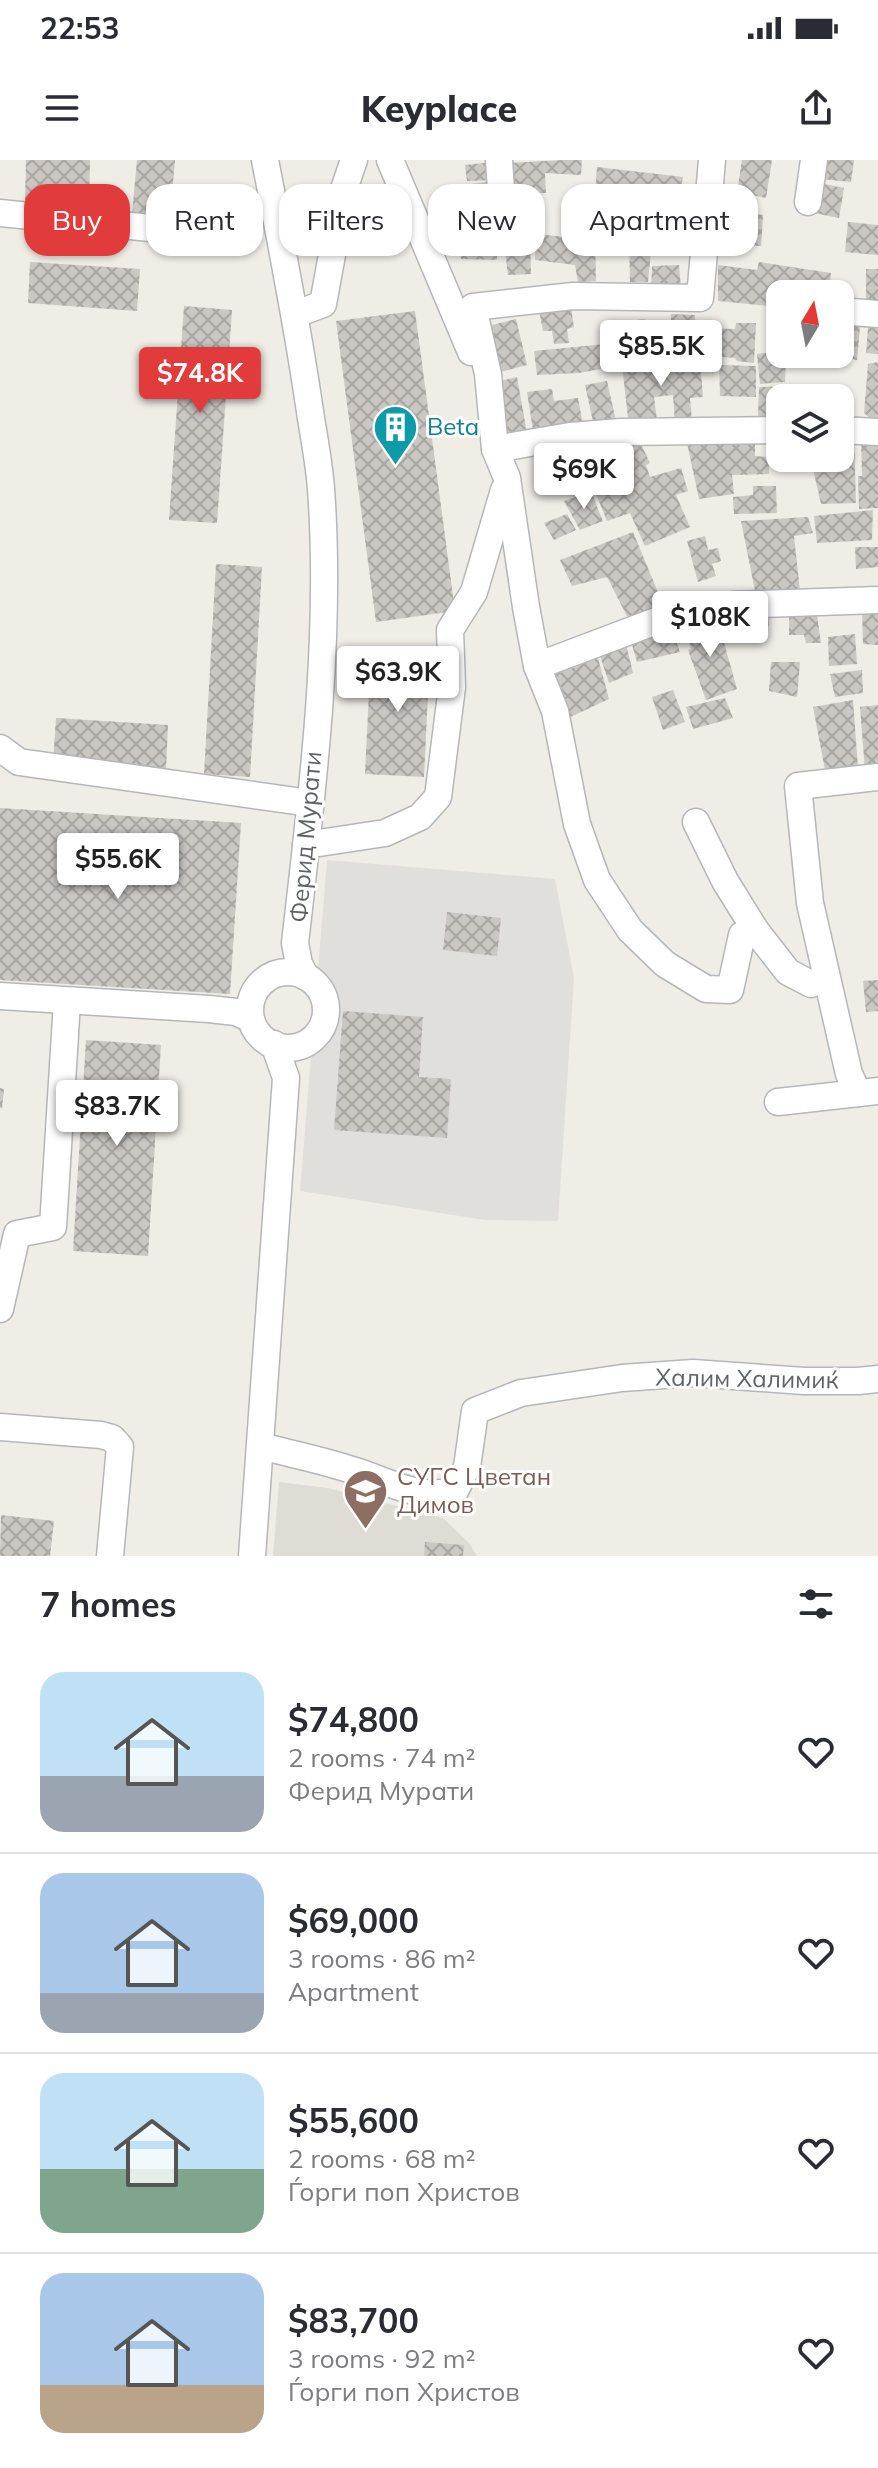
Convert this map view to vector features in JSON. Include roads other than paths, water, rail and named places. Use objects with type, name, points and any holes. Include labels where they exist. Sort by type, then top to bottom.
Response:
[{"type":"street","name":"Ферид Мурати","points":[[265,160],[296,314],[321,487],[324,565],[310,803],[295,943],[286,964],[277,972]]},
{"type":"street","points":[[296,314],[323,304],[344,189],[354,160]]},
{"type":"street","points":[[390,160],[475,364],[488,374]]},
{"type":"street","points":[[499,160],[501,184]]},
{"type":"street","points":[[712,160],[700,298],[573,296],[473,307],[488,374],[495,449],[507,478],[537,666],[555,711],[577,824],[597,880],[630,930],[665,964],[706,989],[730,990],[742,935],[756,931]]},
{"type":"street","points":[[808,202],[814,160]]},
{"type":"street","points":[[0,213],[146,228]]},
{"type":"street","points":[[854,312],[878,314]]},
{"type":"street","points":[[495,449],[570,436],[621,432],[766,430]]},
{"type":"street","points":[[854,431],[878,432]]},
{"type":"street","points":[[306,845],[385,833],[420,817],[438,797],[452,687],[450,630],[474,592],[507,478]]},
{"type":"street","points":[[537,666],[659,620],[718,608],[878,600]]},
{"type":"street","points":[[0,748],[19,762],[310,803]]},
{"type":"street","points":[[868,1092],[849,1074],[835,1018],[810,903],[798,786],[878,777]]},
{"type":"street","points":[[696,822],[725,881],[756,931],[788,972],[811,984]]},
{"type":"street","points":[[800,939],[811,984],[835,1018]]},
{"type":"street","name":"Ферид Мурати","points":[[295,943],[299,964],[306,977]]},
{"type":"street","points":[[286,1078],[303,1047],[325,1025],[328,1012],[320,987],[306,977],[277,972],[266,978],[250,1007],[256,1031],[274,1044],[288,1049],[303,1047]]},
{"type":"street","points":[[0,996],[209,1009],[250,1007]]},
{"type":"street","points":[[0,1309],[17,1234],[53,1227],[67,1002]]},
{"type":"street","points":[[252,1556],[286,1078],[274,1044]]},
{"type":"street","points":[[778,1102],[868,1092]]},
{"type":"street","name":"Халим Халимиќ","points":[[261,1446],[354,1470],[397,1489],[439,1495],[455,1491],[467,1467],[475,1411],[521,1393],[622,1378],[693,1373],[804,1381],[878,1379]]},
{"type":"street","points":[[0,1427],[101,1435],[112,1438],[120,1447],[110,1556]]},
{"type":"place","name":"Beta","points":[[396,466]]},
{"type":"place","name":"СУГС Цветан Димов","points":[[366,1530]]}]
